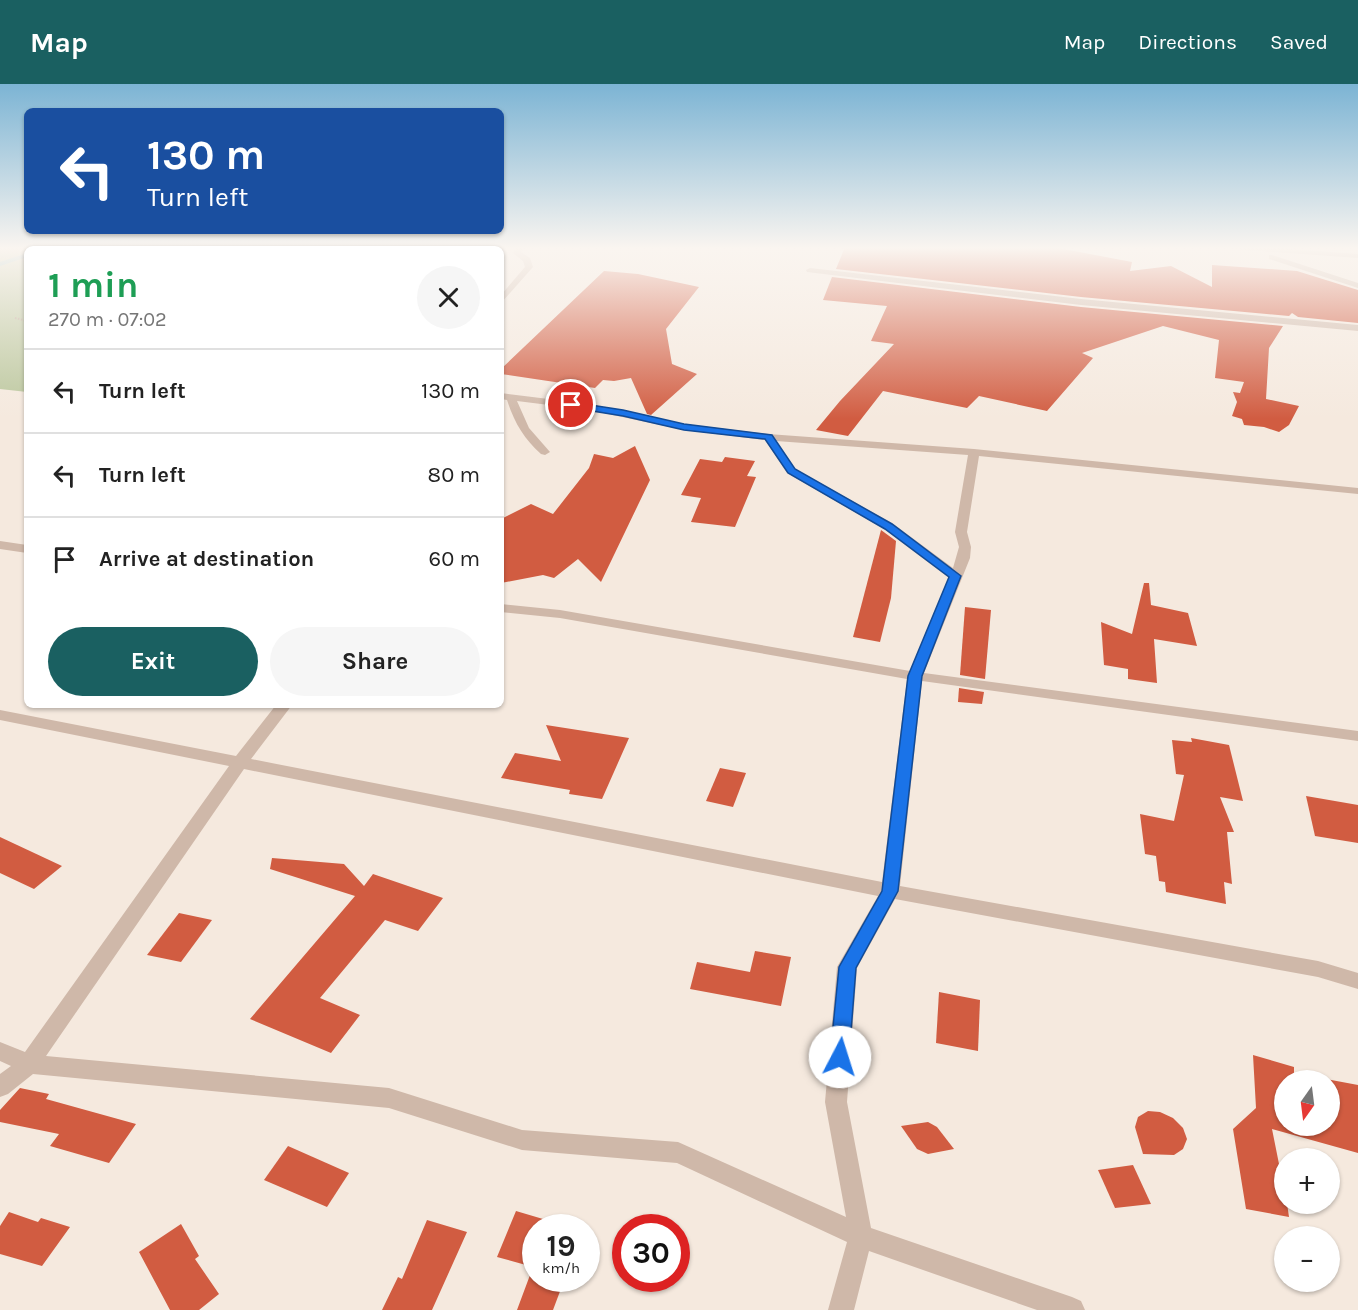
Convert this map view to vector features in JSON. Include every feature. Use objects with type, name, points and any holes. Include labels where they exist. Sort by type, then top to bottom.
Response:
[{"type":"street","points":[[1105,304],[1358,328]]},
{"type":"street","points":[[506,397],[600,409],[684,427],[768,437],[974,452],[1358,491]]},
{"type":"street","points":[[506,397],[529,439],[545,452]]},
{"type":"street","points":[[768,437],[791,471],[888,526],[955,576]]},
{"type":"street","points":[[841,1310],[861,1236],[836,1102],[847,967],[890,891],[915,676],[963,558],[965,547],[961,532],[974,452]]},
{"type":"street","points":[[0,545],[24,549]]},
{"type":"street","points":[[504,608],[560,614],[915,676],[1358,736]]},
{"type":"street","points":[[0,1087],[29,1064],[240,762],[282,708]]},
{"type":"street","points":[[0,715],[890,891],[1318,969],[1358,981]]},
{"type":"street","points":[[0,1051],[29,1064],[389,1098],[522,1140],[678,1153],[861,1236],[1072,1310]]},
{"type":"path","points":[[15,318],[24,320]]},
{"type":"green space","points":[[0,304],[24,304],[24,392],[0,389]]},
{"type":"building","points":[[569,304],[685,304],[666,329],[672,364],[697,374],[651,415],[647,414],[631,378],[603,380],[595,388],[504,374],[504,366]]},
{"type":"building","points":[[868,304],[1058,304],[1283,326],[1269,348],[1266,399],[1299,406],[1289,425],[1279,432],[1264,427],[1244,425],[1242,419],[1232,416],[1237,402],[1233,392],[1240,393],[1244,382],[1215,378],[1219,340],[1163,326],[1082,353],[1093,358],[1047,411],[979,396],[967,408],[883,391],[848,436],[816,430],[894,344],[871,341],[887,306]]},
{"type":"building","points":[[1160,304],[1358,304],[1358,323],[1298,317],[1292,313],[1289,316]]},
{"type":"building","points":[[635,446],[650,480],[601,582],[578,559],[554,578],[543,575],[504,582],[504,518],[531,504],[553,514],[589,468],[594,454],[613,458]]},
{"type":"building","points":[[725,457],[755,461],[747,476],[756,477],[735,527],[691,522],[701,498],[681,495],[700,459],[722,462]]},
{"type":"building","points":[[881,530],[896,541],[891,598],[880,642],[853,637]]},
{"type":"building","points":[[1144,583],[1149,583],[1151,605],[1188,613],[1197,646],[1154,639],[1157,683],[1128,679],[1128,669],[1104,665],[1101,622],[1132,634]]},
{"type":"building","points":[[965,607],[991,610],[985,679],[960,675]]},
{"type":"building","points":[[959,688],[984,692],[982,704],[958,702]]},
{"type":"building","points":[[546,725],[629,738],[602,799],[569,794],[570,790],[501,778],[515,753],[561,761]]},
{"type":"building","points":[[1191,738],[1229,745],[1243,801],[1220,797],[1234,832],[1227,832],[1232,884],[1224,882],[1226,904],[1166,892],[1165,882],[1159,881],[1156,856],[1145,854],[1140,814],[1174,821],[1184,775],[1176,774],[1172,740],[1192,742]]},
{"type":"building","points":[[720,768],[746,773],[733,807],[706,801]]},
{"type":"building","points":[[1306,796],[1358,805],[1358,843],[1315,836]]},
{"type":"building","points":[[0,837],[62,866],[34,889],[0,873]]},
{"type":"building","points":[[272,858],[344,864],[364,886],[373,874],[443,898],[418,931],[385,920],[320,998],[360,1015],[331,1053],[250,1019],[355,896],[270,869]]},
{"type":"building","points":[[179,913],[212,920],[181,962],[147,955]]},
{"type":"building","points":[[755,951],[791,957],[781,1006],[690,989],[697,962],[750,972]]},
{"type":"building","points":[[939,992],[980,1000],[978,1051],[936,1043]]},
{"type":"building","points":[[1253,1055],[1294,1067],[1294,1070],[1274,1070],[1274,1130],[1272,1129],[1276,1148],[1274,1214],[1289,1214],[1289,1217],[1246,1209],[1233,1129],[1256,1108]]},
{"type":"building","points":[[1340,1082],[1358,1085],[1358,1153],[1297,1136],[1340,1136]]},
{"type":"building","points":[[20,1088],[49,1094],[46,1099],[136,1124],[109,1163],[50,1146],[59,1134],[0,1122],[0,1110]]},
{"type":"building","points":[[1148,1111],[1160,1112],[1173,1118],[1183,1128],[1187,1139],[1183,1149],[1174,1155],[1143,1154],[1135,1127],[1138,1117]]},
{"type":"building","points":[[928,1122],[937,1127],[954,1149],[928,1154],[917,1149],[901,1126]]},
{"type":"building","points":[[288,1146],[349,1173],[327,1207],[264,1180]]},
{"type":"building","points":[[1133,1165],[1151,1204],[1115,1208],[1098,1170]]},
{"type":"building","points":[[516,1211],[526,1214],[522,1214],[522,1264],[497,1257]]},
{"type":"building","points":[[9,1212],[38,1222],[41,1218],[70,1227],[42,1266],[0,1254],[0,1226]]},
{"type":"building","points":[[427,1220],[467,1232],[432,1310],[382,1310],[398,1277],[402,1279]]},
{"type":"building","points":[[181,1224],[199,1256],[195,1259],[219,1294],[199,1310],[170,1310],[139,1252]]},
{"type":"building","points":[[524,1292],[560,1292],[553,1310],[517,1310]]},
{"type":"route","points":[[571,405],[623,413],[684,427],[768,437],[791,471],[888,526],[955,576],[915,676],[890,891],[847,967],[840,1057]]}]
